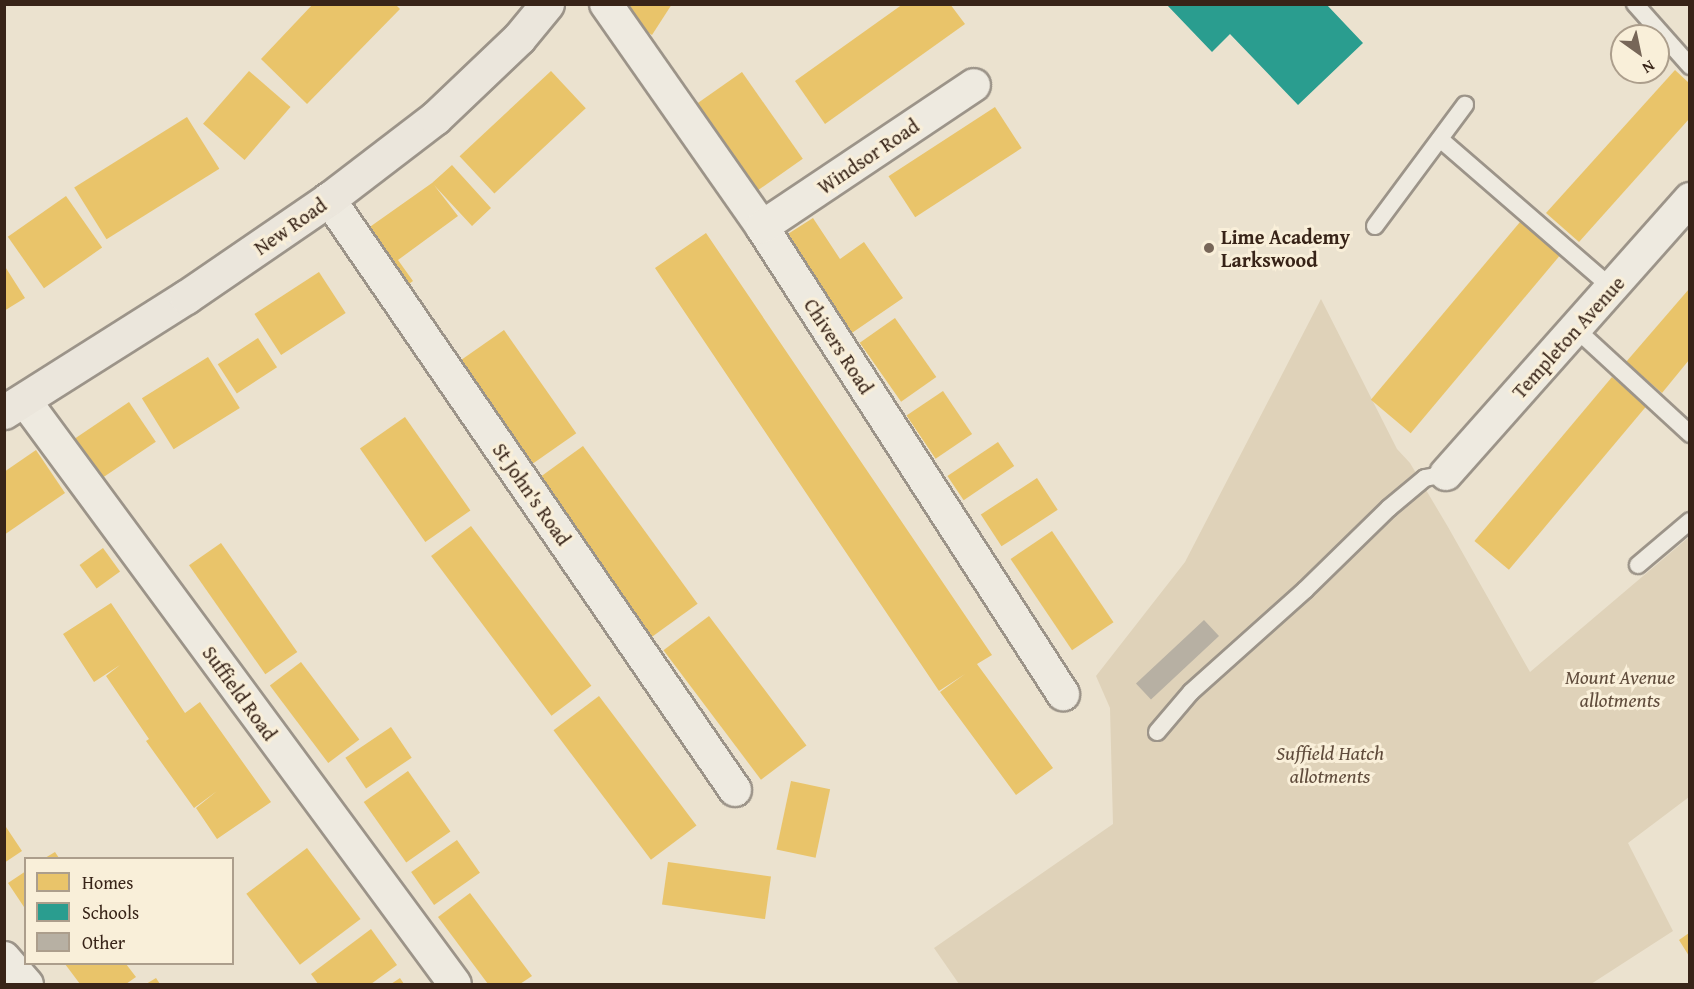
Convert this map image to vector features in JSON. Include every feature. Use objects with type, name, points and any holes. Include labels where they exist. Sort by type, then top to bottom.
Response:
[{"type":"main road","name":"New Road","points":[[15,406],[186,297],[329,199],[435,118],[519,38],[547,4]]},
{"type":"street","name":"Chivers Road","points":[[606,4],[762,226],[1063,694]]},
{"type":"street","name":"Windsor Road","points":[[762,226],[974,85]]},
{"type":"street","name":"St John's Road","points":[[329,199],[735,790]]},
{"type":"street","name":"Templeton Avenue","points":[[1446,474],[1689,200]]},
{"type":"street","name":"Suffield Road","points":[[15,406],[455,984]]},
{"type":"street","points":[[4,958],[27,984]]},
{"type":"lane","points":[[1635,4],[1689,66]]},
{"type":"lane","points":[[1374,226],[1465,105]]},
{"type":"lane","points":[[1440,139],[1612,288]]},
{"type":"lane","points":[[1576,329],[1689,434]]},
{"type":"lane","points":[[1157,732],[1191,692],[1305,590],[1389,508],[1425,478],[1446,474]]},
{"type":"lane","points":[[1638,565],[1689,521]]},
{"type":"green space","name":"Suffield Hatch allotments","points":[[1321,299],[1397,449],[1410,463],[1530,672],[1689,537],[1689,797],[1628,843],[1673,931],[1591,984],[959,984],[934,948],[1113,824],[1110,708],[1096,676],[1185,562]]},
{"type":"building: Homes","points":[[313,4],[395,4],[400,9],[307,104],[261,59]]},
{"type":"building: Homes","points":[[618,4],[672,4],[652,35],[615,10]]},
{"type":"building: Homes","points":[[903,4],[950,4],[965,24],[825,124],[795,81]]},
{"type":"building: Homes","points":[[1675,70],[1689,83],[1689,119],[1579,242],[1546,213],[1662,84],[1670,84],[1670,76]]},
{"type":"building: Homes","points":[[249,71],[291,107],[245,160],[203,124]]},
{"type":"building: Homes","points":[[551,71],[586,108],[494,194],[460,156]]},
{"type":"building: Homes","points":[[742,72],[803,159],[754,193],[693,106]]},
{"type":"building: Homes","points":[[995,107],[1022,148],[915,217],[888,176]]},
{"type":"building: Homes","points":[[187,117],[219,169],[107,239],[74,187]]},
{"type":"building: Homes","points":[[452,165],[491,208],[472,226],[434,185],[458,216],[398,260],[413,281],[398,292],[357,236],[432,183]]},
{"type":"building: Homes","points":[[66,196],[102,248],[44,288],[8,237]]},
{"type":"building: Homes","points":[[813,218],[840,259],[864,242],[903,298],[846,337],[780,239]]},
{"type":"building: Homes","points":[[1520,222],[1560,255],[1411,433],[1371,400]]},
{"type":"building: Homes","points":[[706,233],[992,655],[977,664],[1053,768],[1016,795],[940,692],[965,674],[939,691],[655,268]]},
{"type":"building: Homes","points":[[4,265],[25,298],[4,311]]},
{"type":"building: Homes","points":[[319,272],[346,313],[281,355],[254,314]]},
{"type":"building: Homes","points":[[1689,289],[1689,360],[1662,393],[1626,362]]},
{"type":"building: Homes","points":[[895,318],[936,377],[901,402],[860,343]]},
{"type":"building: Homes","points":[[504,330],[576,433],[525,469],[453,366]]},
{"type":"building: Homes","points":[[258,338],[277,367],[237,393],[218,364]]},
{"type":"building: Homes","points":[[208,357],[240,408],[174,449],[142,398]]},
{"type":"building: Homes","points":[[1612,377],[1646,406],[1509,570],[1474,541]]},
{"type":"building: Homes","points":[[943,391],[972,434],[936,459],[907,416]]},
{"type":"building: Homes","points":[[129,402],[156,442],[100,479],[73,439]]},
{"type":"building: Homes","points":[[405,417],[470,510],[425,542],[360,449]]},
{"type":"building: Homes","points":[[998,442],[1014,466],[964,500],[947,476]]},
{"type":"building: Homes","points":[[583,446],[698,604],[651,638],[536,480]]},
{"type":"building: Homes","points":[[36,450],[65,493],[4,535],[4,472]]},
{"type":"building: Homes","points":[[1037,478],[1058,510],[1002,546],[981,514]]},
{"type":"building: Homes","points":[[471,526],[591,686],[551,716],[431,556]]},
{"type":"building: Homes","points":[[1052,531],[1114,622],[1072,650],[1011,559]]},
{"type":"building: Homes","points":[[221,543],[297,652],[265,674],[189,565]]},
{"type":"building: Homes","points":[[103,548],[120,571],[97,589],[80,565]]},
{"type":"building: Homes","points":[[111,603],[185,713],[200,702],[271,802],[217,839],[196,808],[217,791],[194,808],[146,741],[149,739],[106,676],[120,665],[94,682],[63,634]]},
{"type":"building: Homes","points":[[709,616],[806,745],[761,780],[663,650]]},
{"type":"building: Homes","points":[[301,662],[359,739],[328,763],[270,685]]},
{"type":"building: Homes","points":[[599,696],[696,825],[651,860],[553,730]]},
{"type":"building: Homes","points":[[391,727],[412,758],[366,788],[345,758]]},
{"type":"building: Homes","points":[[408,771],[450,832],[406,863],[364,802]]},
{"type":"building: Homes","points":[[791,781],[830,789],[816,858],[776,849]]},
{"type":"building: Homes","points":[[4,824],[22,851],[4,863]]},
{"type":"building: Homes","points":[[457,840],[480,873],[434,905],[411,872]]},
{"type":"building: Homes","points":[[307,848],[361,919],[300,965],[246,894]]},
{"type":"building: Homes","points":[[55,852],[58,857],[47,857]]},
{"type":"building: Homes","points":[[668,862],[771,876],[765,919],[662,905]]},
{"type":"building: Homes","points":[[24,872],[24,907],[8,883]]},
{"type":"building: Homes","points":[[470,893],[532,976],[520,984],[488,984],[438,917]]},
{"type":"building: Homes","points":[[371,929],[397,965],[371,984],[318,984],[311,974]]},
{"type":"building: Homes","points":[[1689,933],[1689,956],[1679,940]]},
{"type":"building: Homes","points":[[66,965],[127,965],[136,977],[126,984],[80,984]]},
{"type":"building: Homes","points":[[156,978],[160,984],[146,984]]},
{"type":"building: Homes","points":[[400,978],[404,984],[391,984]]},
{"type":"building: Schools","points":[[1167,5],[1327,5],[1363,43],[1298,105],[1230,34],[1212,52]]},
{"type":"building: Other","points":[[1204,620],[1219,636],[1151,700],[1136,683]]},
{"type":"place","name":"Lime Academy Larkswood","points":[[1209,248]]},
{"type":"park label","name":"Mount Avenue allotments","points":[[1620,688]]}]
